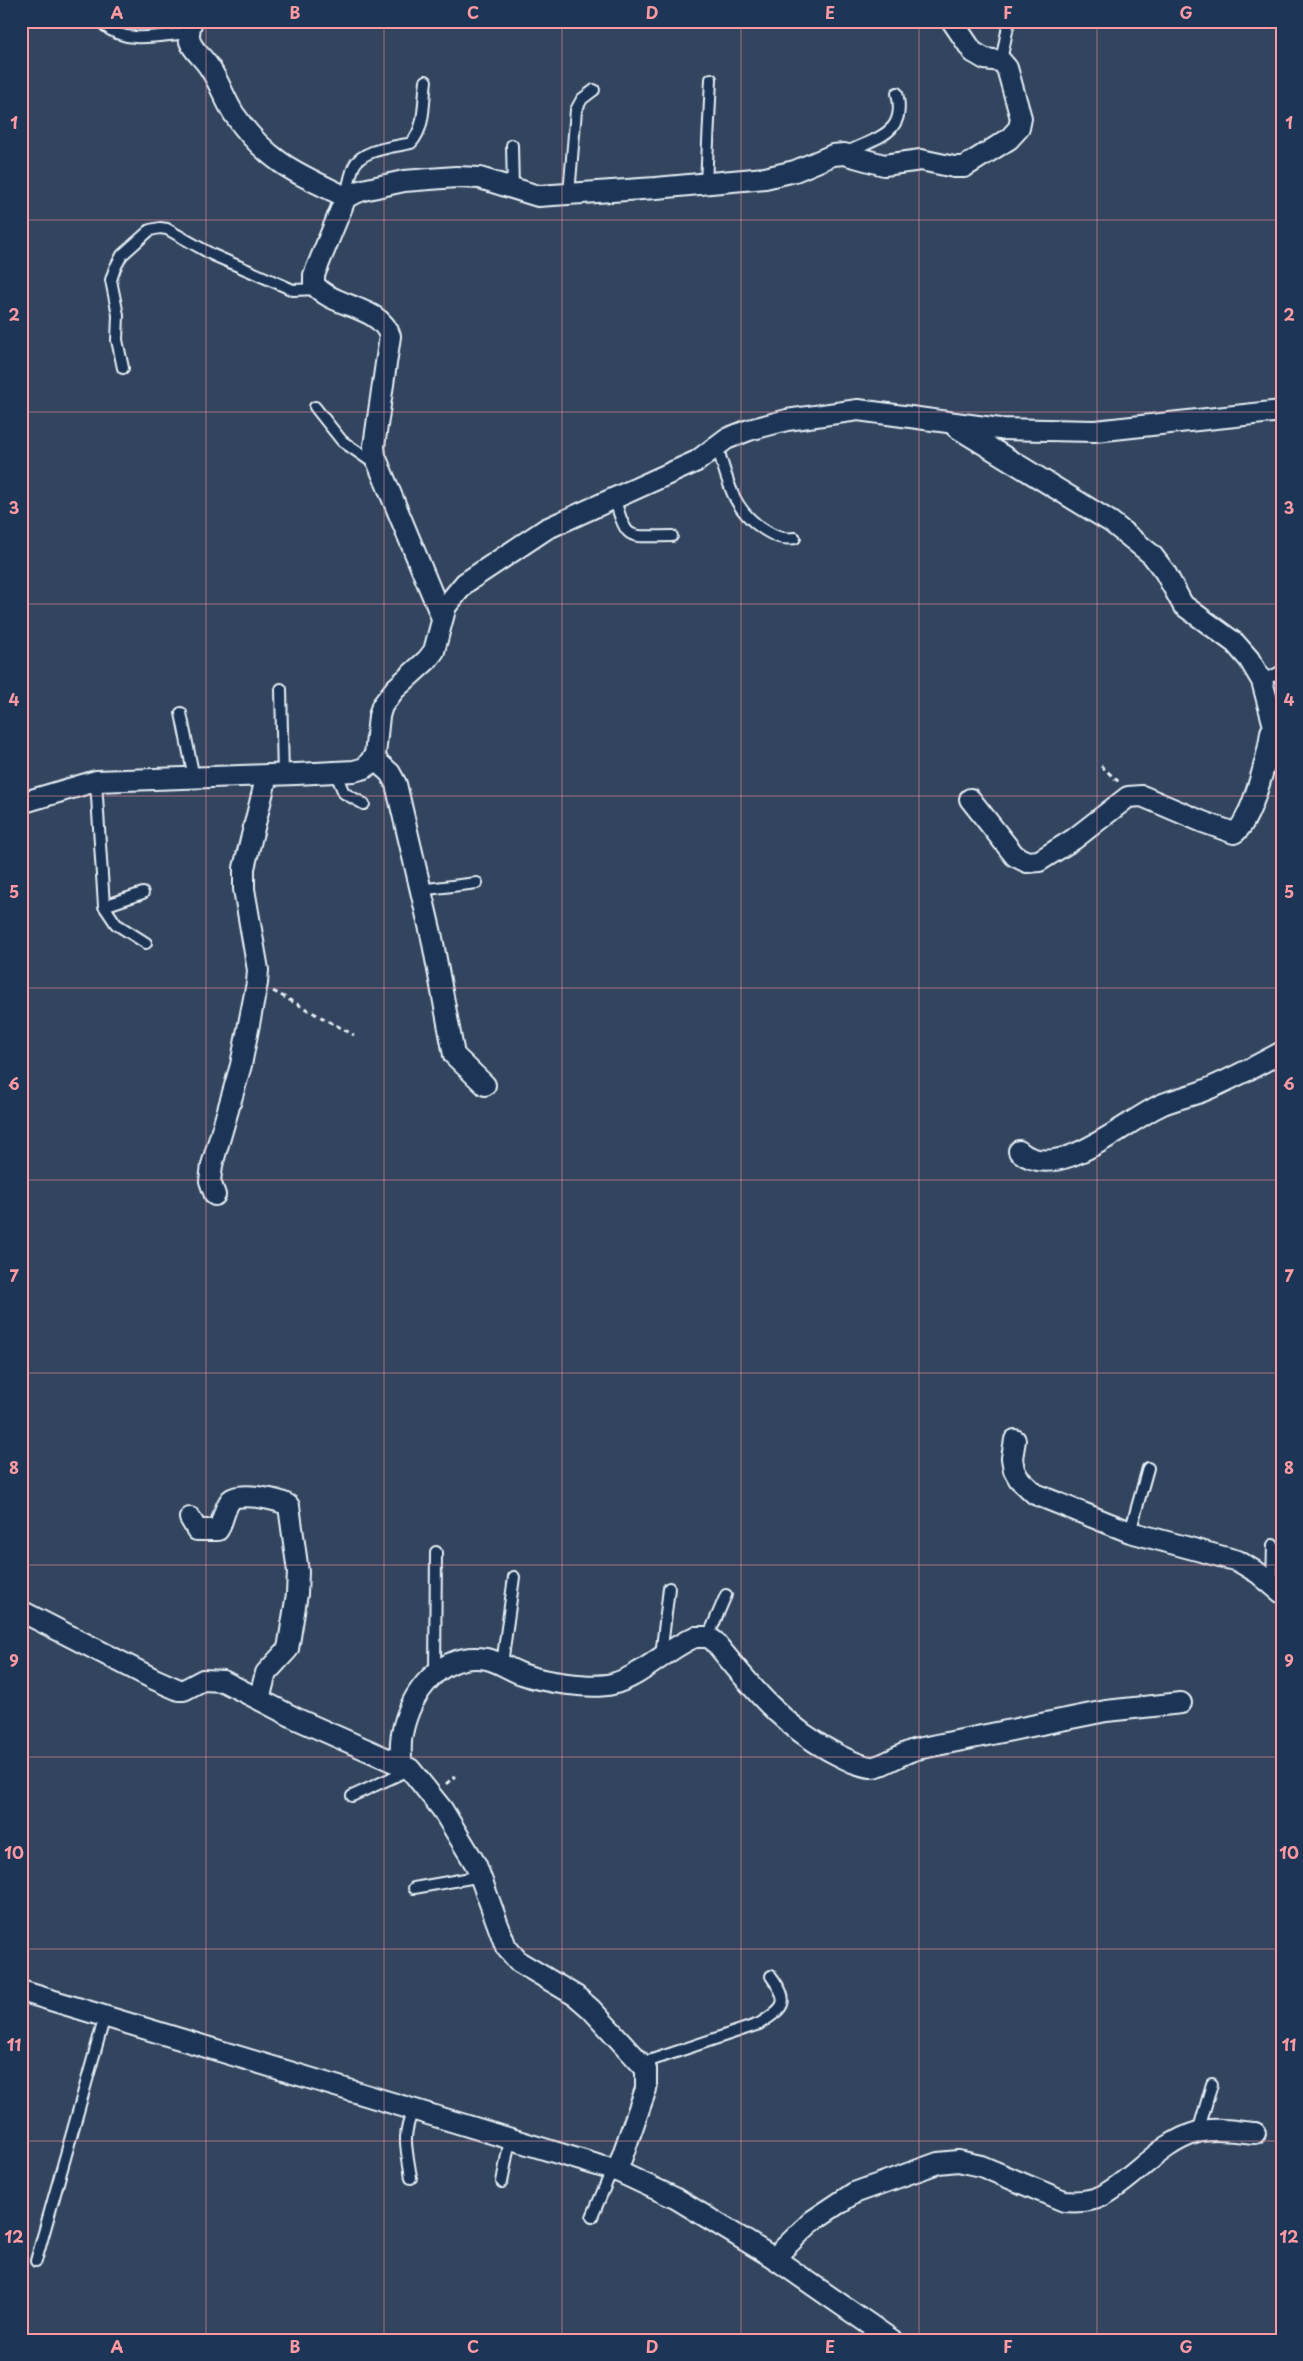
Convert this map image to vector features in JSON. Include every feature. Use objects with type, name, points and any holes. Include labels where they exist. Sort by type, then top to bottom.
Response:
[{"type":"street","points":[[442,618],[378,466],[374,446],[390,336],[387,328],[379,320],[318,289],[314,284],[314,276],[346,197],[363,190],[404,181],[456,177],[480,178],[538,196],[706,184],[781,175],[833,155],[844,154],[884,165],[920,160],[954,167],[969,165],[1009,139],[1019,128],[1020,118],[1007,68],[1001,61],[985,59],[973,52],[952,21]]},
{"type":"street","points":[[190,27],[192,46],[207,64],[234,114],[258,145],[291,171],[346,197]]},
{"type":"street","points":[[21,803],[96,781],[275,775],[354,771],[365,768],[373,758],[377,745],[378,716],[382,706],[395,689],[427,660],[434,650],[446,606],[465,583],[546,529],[697,461],[726,439],[749,430],[787,420],[858,410],[1000,429],[1096,431],[1282,411]]},
{"type":"street","points":[[948,423],[996,450],[1111,522],[1152,555],[1165,572],[1183,605],[1235,642],[1249,658],[1262,681],[1272,725],[1282,756]]},
{"type":"street","points":[[970,799],[1015,856],[1027,862],[1039,861],[1074,839],[1128,797],[1142,796],[1234,833],[1245,820],[1262,777],[1269,751],[1272,725]]},
{"type":"street","points":[[373,758],[390,772],[396,784],[419,890],[432,938],[454,1054],[485,1085]]},
{"type":"street","points":[[215,1195],[210,1181],[212,1165],[241,1065],[257,982],[258,970],[244,889],[244,868],[275,775]]},
{"type":"street","points":[[1019,1151],[1026,1157],[1043,1161],[1086,1150],[1162,1105],[1219,1084],[1282,1052]]},
{"type":"street","points":[[1015,1440],[1012,1458],[1014,1470],[1026,1487],[1035,1494],[1130,1532],[1238,1560],[1258,1573],[1277,1590]]},
{"type":"street","points":[[190,1518],[197,1530],[218,1530],[230,1501],[238,1496],[281,1501],[289,1506],[298,1572],[297,1594],[288,1649],[266,1673],[259,1699]]},
{"type":"street","points":[[23,1612],[179,1690],[184,1690],[203,1680],[213,1679],[231,1684],[297,1720],[405,1767],[442,1809],[482,1876],[506,1947],[512,1955],[519,1962],[576,1996],[643,2063],[647,2075],[646,2089],[615,2170]]},
{"type":"street","points":[[405,1767],[402,1735],[405,1722],[423,1685],[435,1672],[445,1665],[463,1660],[486,1659],[528,1676],[553,1682],[611,1684],[628,1678],[695,1636],[708,1637],[793,1728],[819,1745],[854,1763],[872,1767],[904,1752],[917,1749],[1106,1711],[1181,1703]]},
{"type":"street","points":[[21,1991],[615,2170],[677,2199],[774,2258],[892,2340]]},
{"type":"street","points":[[774,2258],[812,2221],[854,2193],[938,2163],[970,2163],[1064,2201],[1078,2202],[1102,2196],[1168,2146],[1198,2132],[1255,2133]]},
{"type":"lane","points":[[1001,61],[1009,21]]},
{"type":"lane","points":[[104,25],[110,31],[122,36],[190,27]]},
{"type":"lane","points":[[706,184],[711,79]]},
{"type":"lane","points":[[346,197],[354,165],[362,157],[368,153],[411,143],[416,138],[421,125],[426,81]]},
{"type":"lane","points":[[569,194],[576,110],[582,99],[594,90]]},
{"type":"lane","points":[[844,154],[894,128],[901,111],[897,93]]},
{"type":"lane","points":[[512,144],[513,189]]},
{"type":"lane","points":[[123,368],[117,340],[118,315],[111,280],[122,255],[150,230],[167,229],[213,255],[293,290],[318,289]]},
{"type":"lane","points":[[315,407],[342,441],[378,466]]},
{"type":"lane","points":[[717,446],[733,496],[745,516],[779,538],[795,538]]},
{"type":"lane","points":[[614,497],[624,529],[629,534],[672,536]]},
{"type":"lane","points":[[1262,681],[1282,671]]},
{"type":"lane","points":[[275,775],[281,689]]},
{"type":"lane","points":[[181,713],[194,778]]},
{"type":"lane","points":[[334,772],[344,792],[364,804]]},
{"type":"lane","points":[[96,781],[104,906],[116,924],[146,944]]},
{"type":"lane","points":[[419,890],[477,883]]},
{"type":"lane","points":[[104,906],[143,894]]},
{"type":"lane","points":[[1130,1532],[1148,1468]]},
{"type":"lane","points":[[1273,1545],[1277,1590]]},
{"type":"lane","points":[[435,1672],[436,1552]]},
{"type":"lane","points":[[502,1664],[514,1577]]},
{"type":"lane","points":[[661,1656],[669,1588]]},
{"type":"lane","points":[[708,1637],[726,1595]]},
{"type":"lane","points":[[352,1796],[405,1767]]},
{"type":"lane","points":[[414,1888],[482,1876]]},
{"type":"lane","points":[[643,2063],[759,2024],[774,2015],[780,2010],[784,2000],[782,1991],[771,1976]]},
{"type":"lane","points":[[36,2261],[105,2016]]},
{"type":"lane","points":[[1198,2132],[1212,2084]]},
{"type":"lane","points":[[410,2178],[404,2141],[406,2128],[413,2110]]},
{"type":"lane","points":[[502,2182],[510,2139]]},
{"type":"lane","points":[[592,2217],[615,2170]]},
{"type":"path","points":[[257,982],[354,1036]]}]
